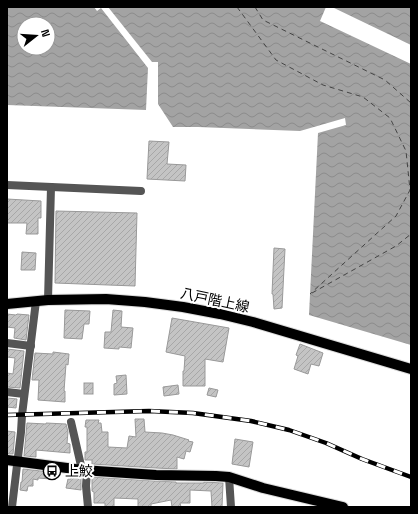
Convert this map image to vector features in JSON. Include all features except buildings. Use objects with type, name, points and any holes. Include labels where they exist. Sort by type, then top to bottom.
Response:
[{"type":"main road","name":"八戸階上線","points":[[7,304],[48,300],[106,299],[145,302],[212,312],[253,322],[411,369]]},
{"type":"main road","points":[[7,460],[84,470],[156,475],[228,477],[263,488],[343,507]]},
{"type":"street","points":[[7,185],[141,191]]},
{"type":"street","points":[[48,300],[51,187]]},
{"type":"street","points":[[12,507],[18,462],[24,394],[36,302]]},
{"type":"street","points":[[7,343],[31,346]]},
{"type":"street","points":[[7,392],[24,394]]},
{"type":"street","points":[[71,422],[84,470],[88,507]]},
{"type":"street","points":[[228,477],[231,507]]},
{"type":"water","points":[[7,7],[94,7],[97,11],[101,8],[148,68],[146,110],[7,105]]},
{"type":"water","points":[[108,7],[326,7],[320,21],[411,64],[411,345],[309,315],[318,133],[346,125],[345,118],[300,131],[173,127],[158,104],[158,62],[152,62]]},
{"type":"water","points":[[332,7],[411,7],[411,45]]},
{"type":"ferry route","points":[[237,7],[276,60],[323,85],[363,97],[390,118],[406,151],[410,190],[396,216],[310,294]]},
{"type":"ferry route","points":[[255,7],[263,20],[385,80],[411,103]]},
{"type":"ferry route","points":[[312,293],[396,246],[411,234]]},
{"type":"railway","points":[[7,415],[149,411],[193,413],[251,421],[289,430],[411,477]]},
{"type":"place","name":"上鮫","points":[[52,471]]}]
